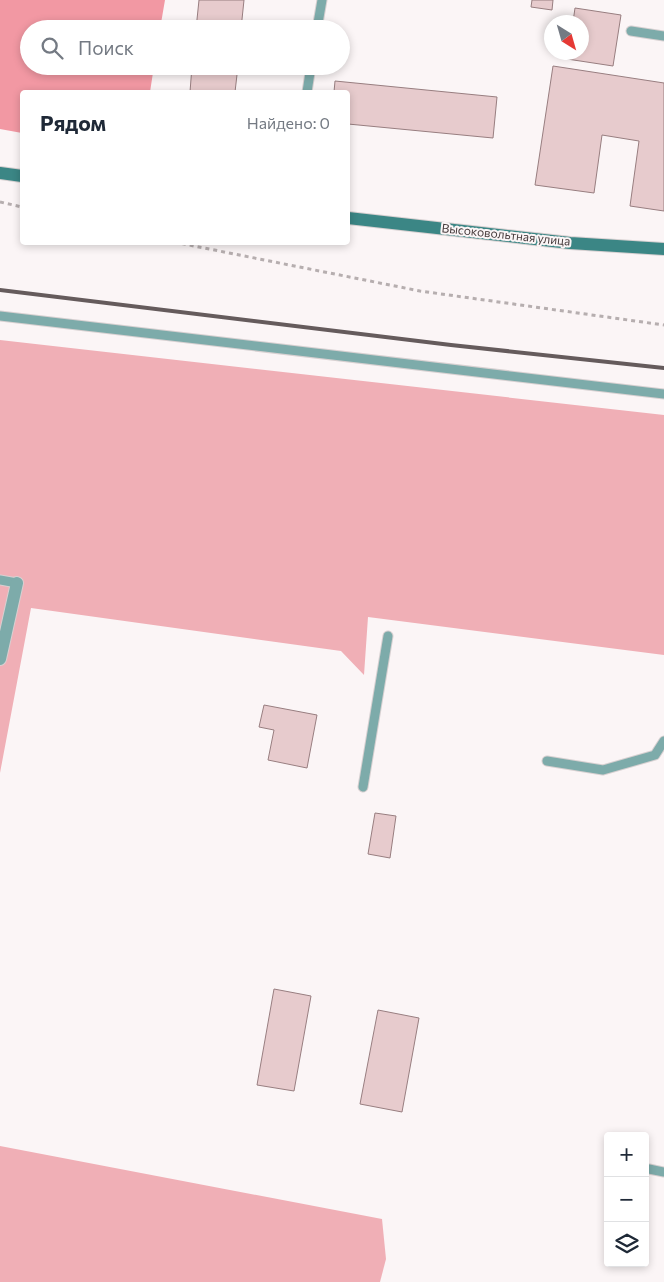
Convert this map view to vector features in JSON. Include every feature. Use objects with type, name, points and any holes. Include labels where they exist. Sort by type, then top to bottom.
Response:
[{"type":"main road","points":[[0,174],[20,176]]},
{"type":"main road","name":"Высоковольтная улица","points":[[350,218],[570,243],[664,248]]},
{"type":"street","points":[[0,659],[16,583]]},
{"type":"lane","points":[[319,20],[322,0]]},
{"type":"lane","points":[[631,31],[664,36]]},
{"type":"lane","points":[[307,90],[310,75]]},
{"type":"lane","points":[[0,316],[664,394]]},
{"type":"lane","points":[[0,580],[16,583]]},
{"type":"lane","points":[[363,787],[388,636]]},
{"type":"lane","points":[[547,762],[603,770],[654,755],[664,741]]},
{"type":"lane","points":[[649,1169],[664,1172]]},
{"type":"path","points":[[0,202],[20,207]]},
{"type":"path","points":[[189,245],[420,291],[664,325]]},
{"type":"shaded area","points":[[0,0],[165,0],[162,20],[20,20],[20,75],[153,75],[150,90],[20,90],[20,133],[0,129]]},
{"type":"shaded area","points":[[0,340],[664,415],[664,655],[368,617],[364,675],[341,651],[31,608],[0,773]]},
{"type":"shaded area","points":[[0,1146],[382,1219],[386,1259],[380,1282],[0,1282]]},
{"type":"building","points":[[199,0],[244,0],[242,20],[197,20]]},
{"type":"building","points":[[532,0],[553,0],[552,10],[531,7]]},
{"type":"building","points":[[575,8],[621,15],[613,66],[574,60],[589,60],[589,15],[574,15]]},
{"type":"building","points":[[553,66],[664,83],[664,211],[630,206],[639,141],[602,135],[594,193],[535,185]]},
{"type":"building","points":[[191,75],[237,75],[235,90],[190,90]]},
{"type":"building","points":[[335,81],[497,97],[493,138],[350,124],[350,90],[334,90]]},
{"type":"building","points":[[264,705],[317,715],[307,768],[268,760],[274,730],[259,727]]},
{"type":"building","points":[[375,813],[396,816],[390,858],[368,854]]},
{"type":"building","points":[[274,989],[311,996],[294,1091],[257,1085]]},
{"type":"building","points":[[378,1010],[419,1018],[402,1112],[360,1104]]},
{"type":"railway","points":[[0,290],[451,345],[664,368]]}]
